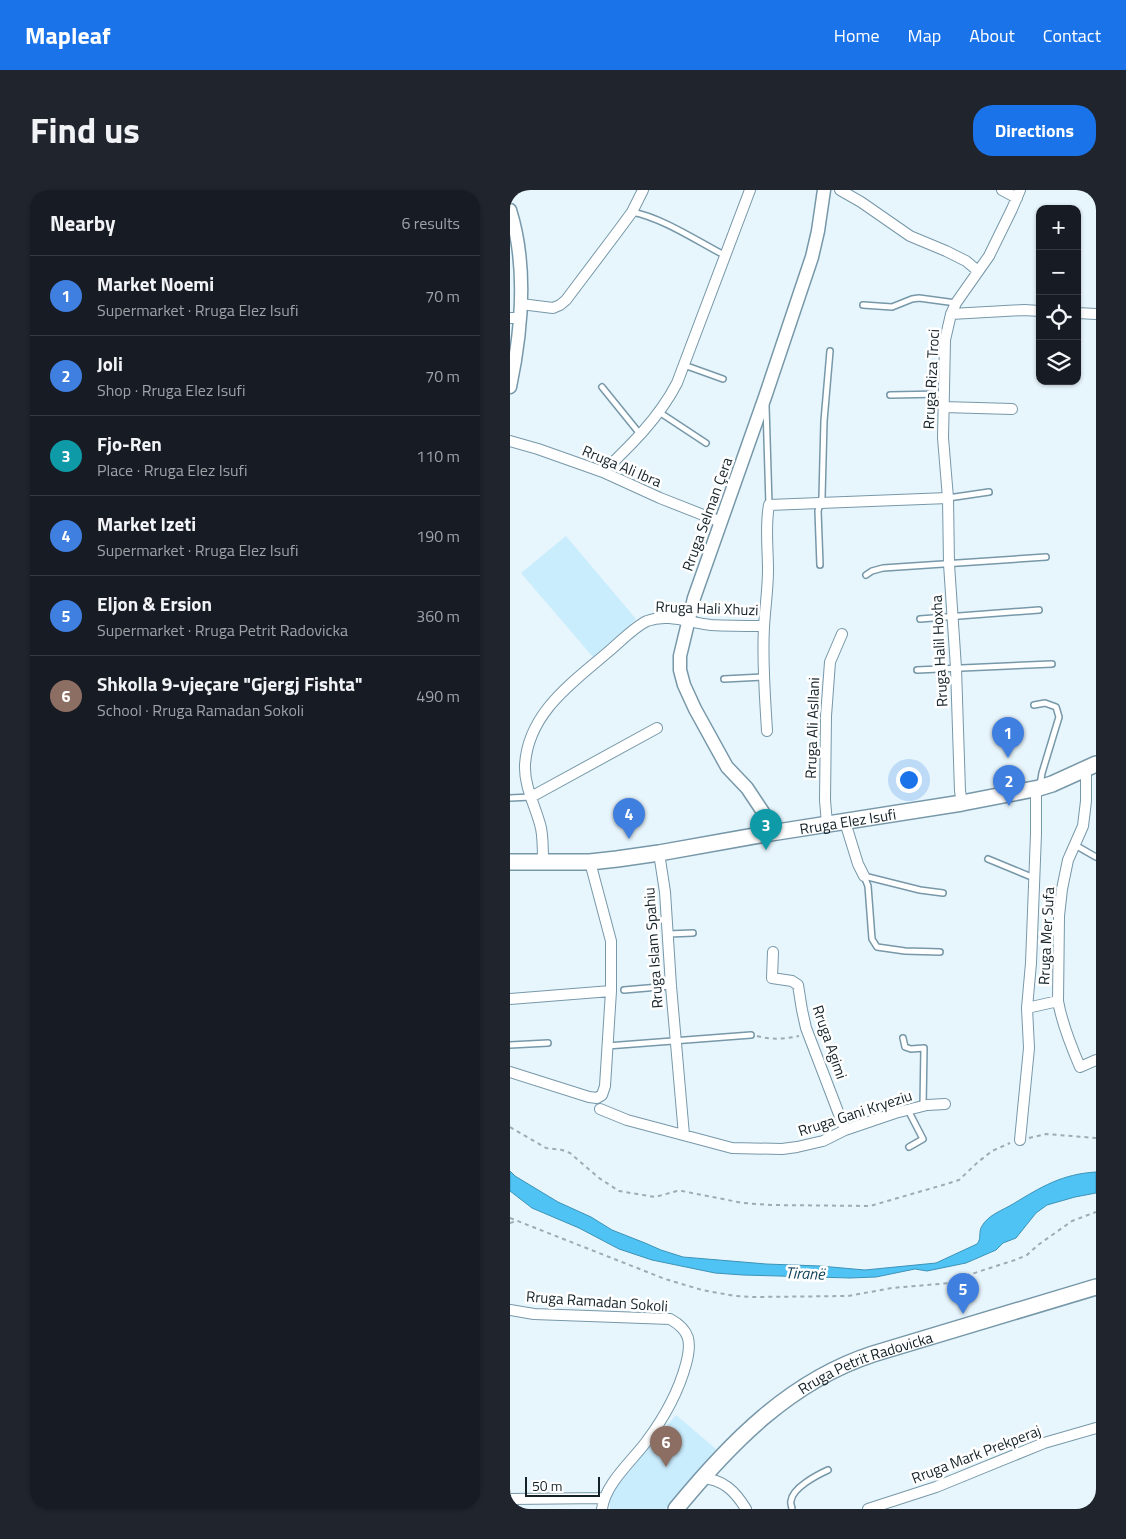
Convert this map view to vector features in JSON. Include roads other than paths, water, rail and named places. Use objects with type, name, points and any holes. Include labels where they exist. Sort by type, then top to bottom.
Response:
[{"type":"main road","name":"Rruga Elez Isufi","points":[[510,862],[590,862],[659,853],[962,803],[1052,784],[1091,766]]},
{"type":"main road","name":"Rruga Petrit Radovicka","points":[[676,1509],[727,1450],[757,1422],[797,1391],[842,1365],[1096,1287]]},
{"type":"street","points":[[521,304],[553,308],[560,305],[574,291],[632,212],[643,190]]},
{"type":"street","points":[[603,472],[659,412],[672,392],[750,190]]},
{"type":"street","name":"Rruga Selman Çera","points":[[771,833],[755,800],[720,756],[684,686],[680,670],[680,656],[687,620],[812,257],[824,190]]},
{"type":"street","points":[[840,190],[910,236],[946,251],[978,271]]},
{"type":"street","points":[[1002,190],[1018,194]]},
{"type":"street","name":"Rruga Riza Troci","points":[[948,498],[943,438],[945,340],[951,314],[956,303],[988,256],[1018,194]]},
{"type":"street","points":[[510,210],[518,244],[521,304],[515,318],[518,343],[510,387]]},
{"type":"street","points":[[951,314],[1036,311]]},
{"type":"street","points":[[1081,313],[1096,314]]},
{"type":"street","points":[[943,407],[1012,409]]},
{"type":"street","name":"Rruga Ali Ibra","points":[[510,441],[603,472],[660,498],[721,522]]},
{"type":"street","points":[[769,505],[948,498]]},
{"type":"street","name":"Rruga Halil Hoxha","points":[[948,498],[948,564],[956,668],[962,803]]},
{"type":"street","name":"Rruga Hali Xhuzi","points":[[543,862],[542,830],[526,782],[525,767],[527,751],[539,720],[560,693],[647,621],[661,618],[687,620],[710,625],[764,626],[767,604],[767,516],[769,505]]},
{"type":"street","points":[[764,626],[763,677],[767,731]]},
{"type":"street","name":"Rruga Ali Asllani","points":[[827,824],[824,800],[826,716],[830,662],[842,634]]},
{"type":"street","points":[[531,797],[657,728]]},
{"type":"street","name":"Rruga Mer Sufa","points":[[1091,766],[1082,826],[1068,860],[1062,889],[1058,1001],[1060,1012],[1080,1067],[1096,1060]]},
{"type":"street","points":[[1020,1140],[1029,1048],[1028,1008],[1037,788]]},
{"type":"street","points":[[845,822],[858,864],[864,876]]},
{"type":"street","name":"Rruga Islam Spahiu","points":[[659,853],[665,892],[684,1135]]},
{"type":"street","points":[[510,1072],[589,1097],[597,1098],[602,1095],[605,1086],[611,991],[611,941],[590,862]]},
{"type":"street","name":"Rruga Agimi","points":[[773,952],[772,978],[792,981],[798,985],[808,1033],[845,1130]]},
{"type":"street","points":[[510,999],[611,991]]},
{"type":"street","name":"Rruga Mer Sufa","points":[[1028,1008],[1058,1001]]},
{"type":"street","name":"Rruga Gani Kryeziu","points":[[597,1098],[600,1114],[732,1148],[782,1148],[810,1145],[845,1130],[895,1113],[923,1106],[945,1104]]},
{"type":"street","name":"Rruga Ramadan Sokoli","points":[[510,1310],[534,1314],[670,1319],[681,1325],[688,1337],[688,1358],[675,1396],[666,1414],[608,1489],[602,1509]]},
{"type":"street","name":"Rruga Mark Prekperaj","points":[[868,1509],[936,1487],[1044,1443],[1096,1428]]},
{"type":"street","points":[[701,1478],[723,1483],[739,1497],[746,1509]]},
{"type":"street","points":[[510,1498],[605,1498]]},
{"type":"lane","points":[[632,212],[645,214],[726,256]]},
{"type":"lane","points":[[864,305],[892,307],[919,298],[956,303]]},
{"type":"lane","points":[[820,566],[818,511],[822,497],[824,420],[830,351]]},
{"type":"lane","points":[[684,365],[724,379]]},
{"type":"lane","points":[[602,387],[640,434]]},
{"type":"lane","points":[[890,395],[943,394]]},
{"type":"lane","name":"Rruga Hali Xhuzi","points":[[765,398],[769,505]]},
{"type":"lane","points":[[659,412],[706,444]]},
{"type":"lane","points":[[948,498],[989,492]]},
{"type":"lane","points":[[866,575],[883,568],[1046,557]]},
{"type":"lane","points":[[920,619],[1039,610]]},
{"type":"lane","points":[[917,670],[1052,664]]},
{"type":"lane","points":[[724,678],[763,677]]},
{"type":"lane","points":[[1034,705],[1045,703],[1056,707],[1059,717],[1037,788]]},
{"type":"lane","points":[[510,798],[531,797]]},
{"type":"lane","points":[[1075,844],[1096,857]]},
{"type":"lane","points":[[988,859],[1034,878]]},
{"type":"lane","points":[[864,876],[920,890],[943,893]]},
{"type":"lane","points":[[864,876],[868,886],[872,939],[876,947],[905,951],[940,952]]},
{"type":"lane","points":[[667,934],[693,933]]},
{"type":"lane","points":[[624,990],[671,986]]},
{"type":"lane","points":[[607,1046],[751,1035]]},
{"type":"lane","points":[[903,1038],[905,1047],[911,1049],[924,1048],[923,1106]]},
{"type":"lane","points":[[510,1045],[548,1043]]},
{"type":"lane","points":[[908,1110],[923,1139],[908,1147]]},
{"type":"lane","points":[[792,1509],[790,1502],[799,1488],[828,1470]]},
{"type":"water","name":"Tiranë","points":[[510,1171],[558,1202],[591,1217],[612,1230],[683,1257],[865,1270],[936,1263],[977,1244],[982,1226],[992,1216],[1052,1182],[1073,1175],[1096,1172],[1096,1193],[1047,1205],[1036,1213],[1016,1238],[1003,1243],[996,1250],[966,1263],[927,1271],[915,1269],[876,1277],[743,1275],[715,1273],[652,1260],[619,1249],[579,1228],[532,1208],[510,1191]]},
{"type":"place","name":"Market Noemi","points":[[1008,758]]},
{"type":"place","name":"Joli","points":[[1009,806]]},
{"type":"place","name":"Market Izeti","points":[[629,839]]},
{"type":"place","name":"Fjo-Ren","points":[[766,850]]},
{"type":"place","name":"Eljon & Ersion","points":[[963,1314]]},
{"type":"place","name":"Shkolla 9-vjeçare \"Gjergj Fishta\"","points":[[666,1467]]}]
